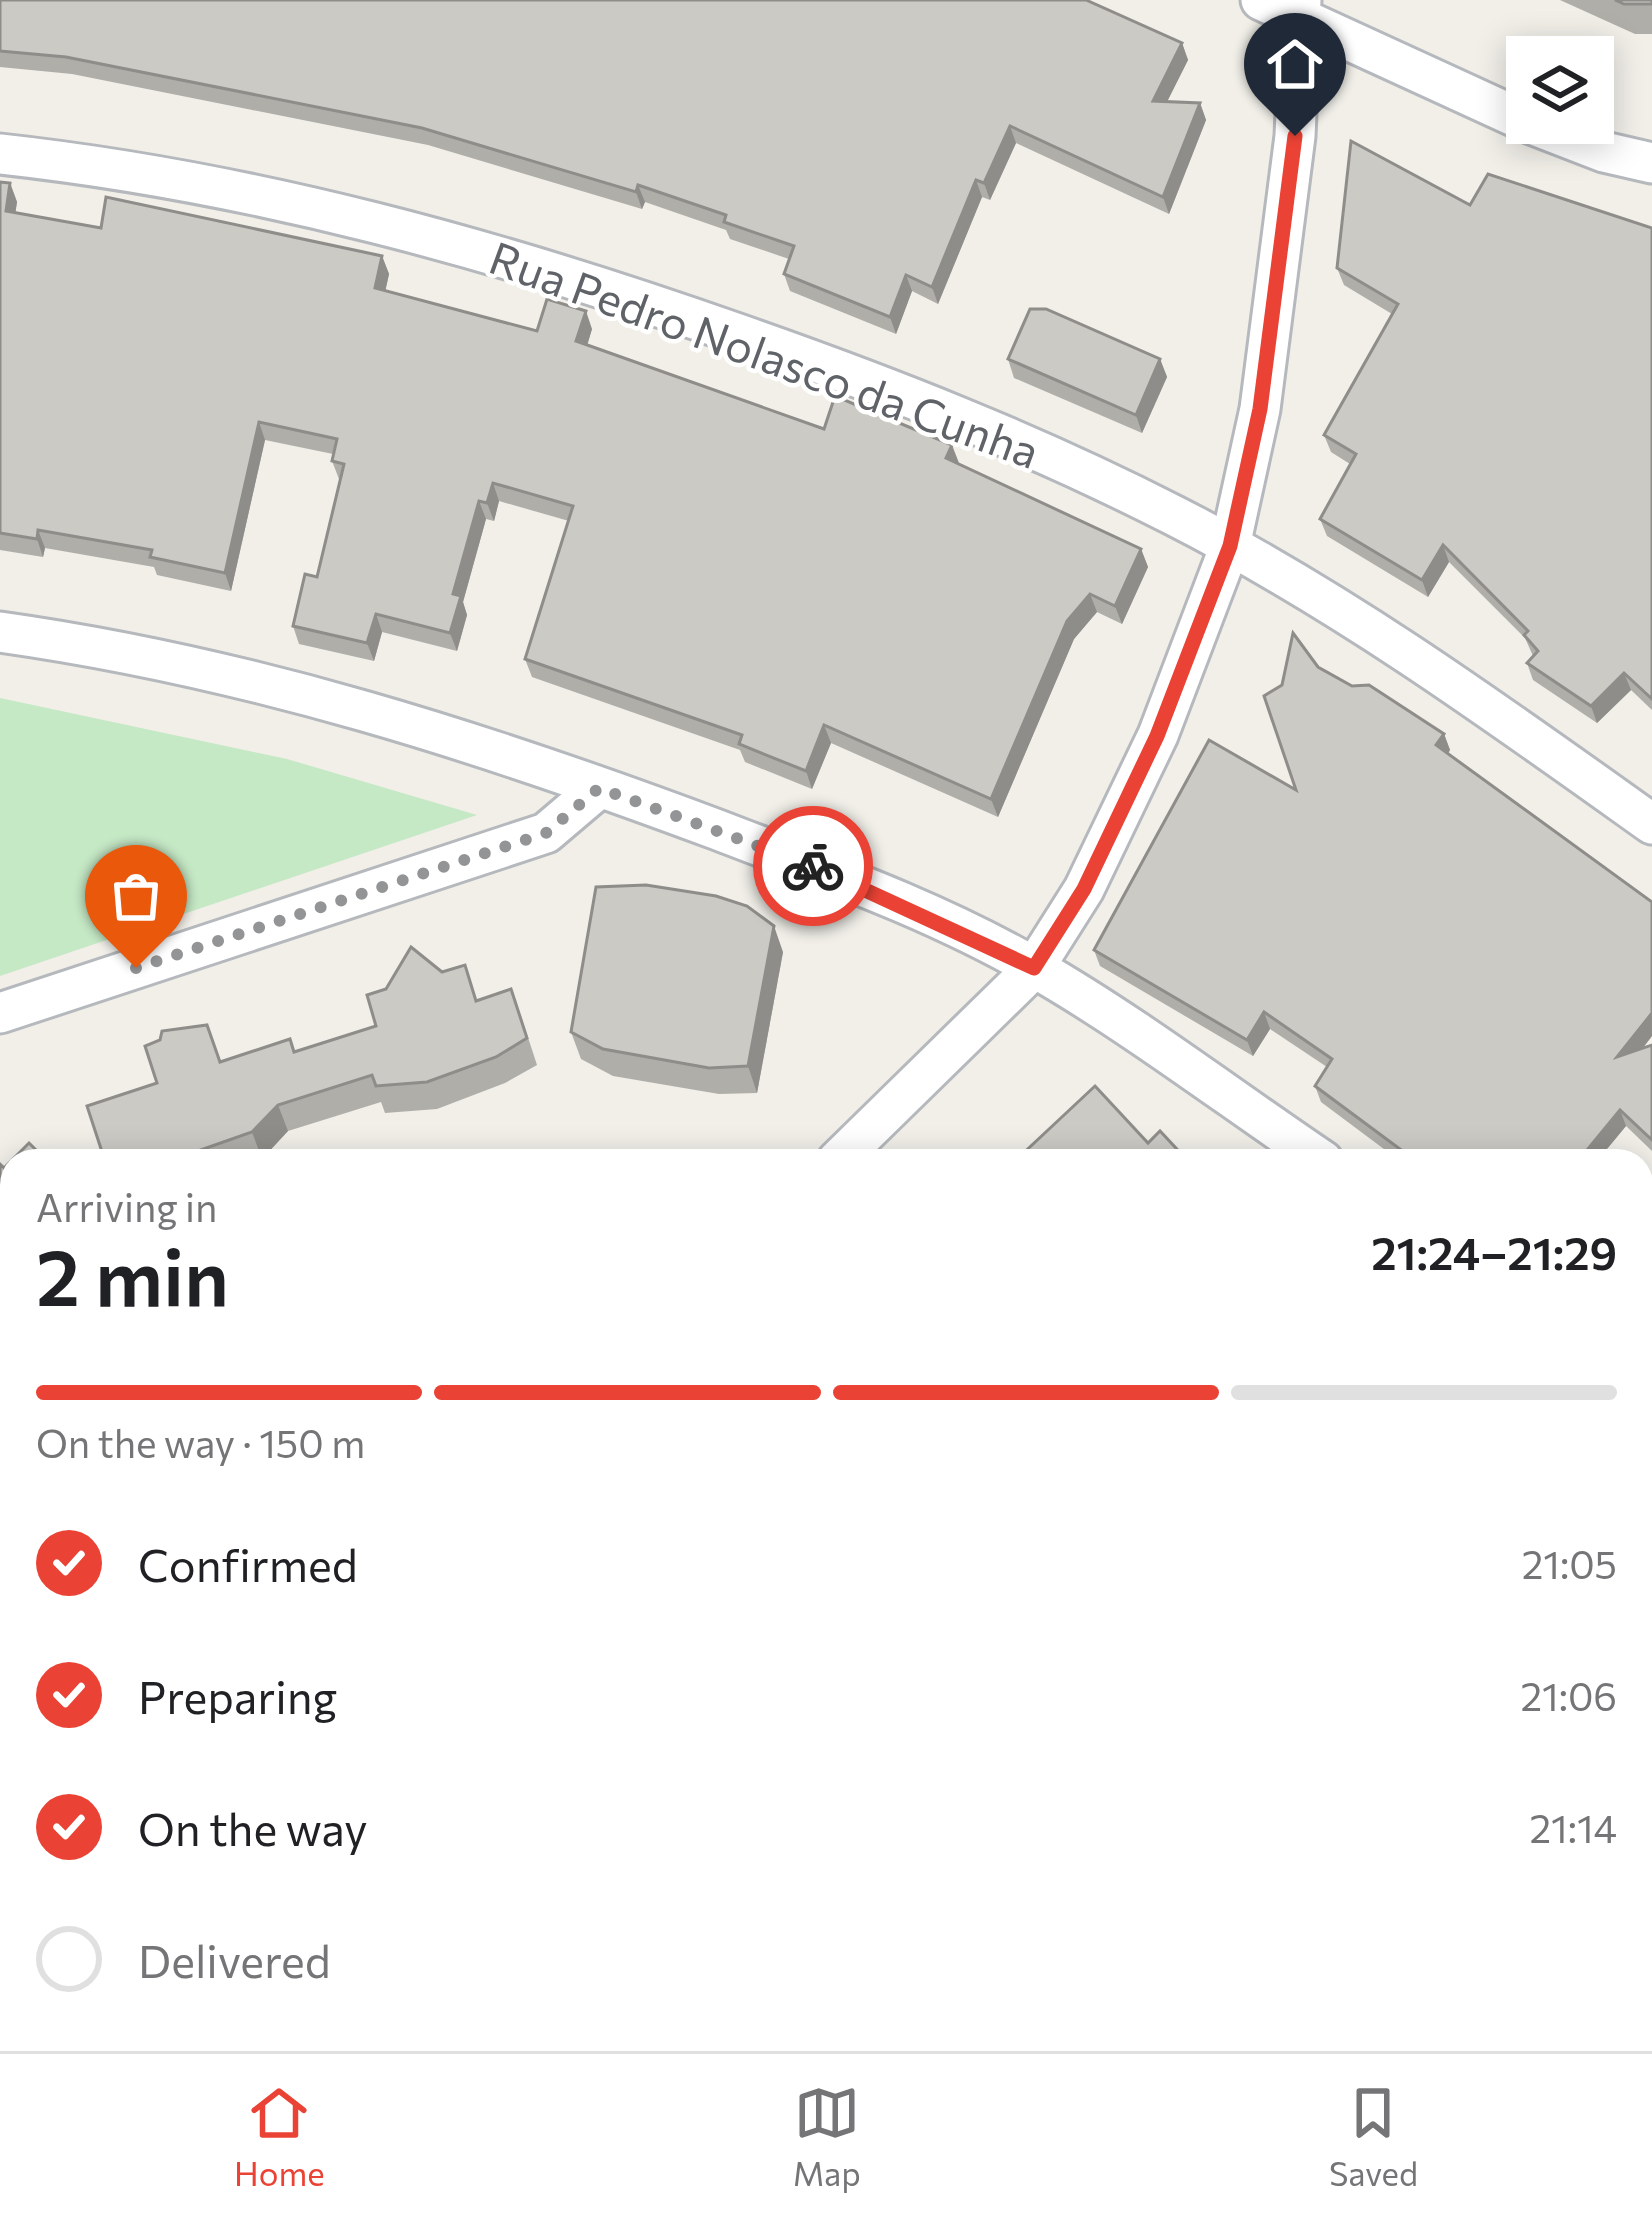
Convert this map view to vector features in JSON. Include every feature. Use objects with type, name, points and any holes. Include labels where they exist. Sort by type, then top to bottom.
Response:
[{"type":"street","points":[[1262,0],[1300,9],[1506,112]]},
{"type":"street","points":[[849,1149],[1034,968],[1084,889],[1157,736],[1230,546],[1260,409],[1295,136],[1300,9]]},
{"type":"street","points":[[1583,144],[1652,163]]},
{"type":"street","name":"Rua Pedro Nolasco da Cunha","points":[[0,154],[271,195],[551,268],[991,427],[1230,546],[1468,693],[1652,824]]},
{"type":"street","points":[[0,632],[112,648],[301,689],[599,788],[832,874],[1034,968],[1305,1149]]},
{"type":"street","points":[[0,1013],[546,833],[599,788]]},
{"type":"green space","points":[[0,698],[287,759],[477,815],[0,976]]},
{"type":"building","points":[[0,0],[1086,0],[1182,43],[1153,101],[1200,103],[1163,197],[1010,126],[984,183],[976,180],[932,287],[906,275],[890,317],[784,274],[794,246],[724,222],[726,215],[638,185],[636,192],[422,128],[66,57],[0,51]]},
{"type":"building","points":[[1615,0],[1652,0],[1652,4],[1624,4]]},
{"type":"building","points":[[1351,141],[1470,205],[1488,174],[1652,228],[1652,699],[1624,673],[1591,706],[1527,663],[1538,651],[1524,635],[1528,631],[1443,545],[1422,580],[1320,519],[1356,454],[1324,435],[1398,304],[1337,268]]},
{"type":"building","points":[[0,182],[10,183],[6,211],[101,228],[106,197],[382,256],[375,288],[537,331],[547,299],[586,311],[576,341],[824,429],[835,396],[952,445],[946,458],[1141,549],[1115,606],[1090,594],[1067,621],[991,799],[824,725],[806,771],[739,744],[742,735],[525,659],[573,506],[493,483],[487,503],[479,501],[453,594],[461,596],[450,633],[376,614],[367,643],[293,626],[305,574],[317,577],[344,464],[332,461],[337,439],[259,422],[225,573],[150,557],[152,550],[38,530],[37,539],[0,533]]},
{"type":"building","points":[[1030,309],[1046,309],[1160,359],[1136,415],[1008,359]]},
{"type":"building","points":[[1293,633],[1318,667],[1352,686],[1369,685],[1444,734],[1436,745],[1652,902],[1652,1013],[1617,1057],[1652,1045],[1652,1140],[1620,1110],[1588,1149],[1400,1149],[1315,1086],[1332,1059],[1264,1012],[1247,1040],[1094,950],[1209,740],[1296,790],[1264,696],[1282,685]]},
{"type":"building","points":[[646,885],[716,896],[747,906],[774,926],[748,1066],[709,1068],[603,1049],[571,1032],[596,887]]},
{"type":"building","points":[[411,947],[442,972],[465,965],[476,1001],[511,989],[527,1038],[496,1057],[427,1082],[376,1086],[372,1075],[278,1105],[252,1132],[204,1149],[101,1149],[87,1106],[157,1083],[145,1046],[160,1040],[162,1031],[207,1025],[220,1062],[290,1039],[294,1052],[376,1026],[367,995],[386,989]]},
{"type":"building","points":[[1095,1086],[1148,1143],[1160,1131],[1177,1149],[1028,1149]]},
{"type":"way so far","points":[[136,968],[546,833],[599,788],[813,866]]},
{"type":"route","points":[[813,866],[1034,968],[1084,889],[1157,736],[1230,546],[1260,409],[1295,136]]}]
